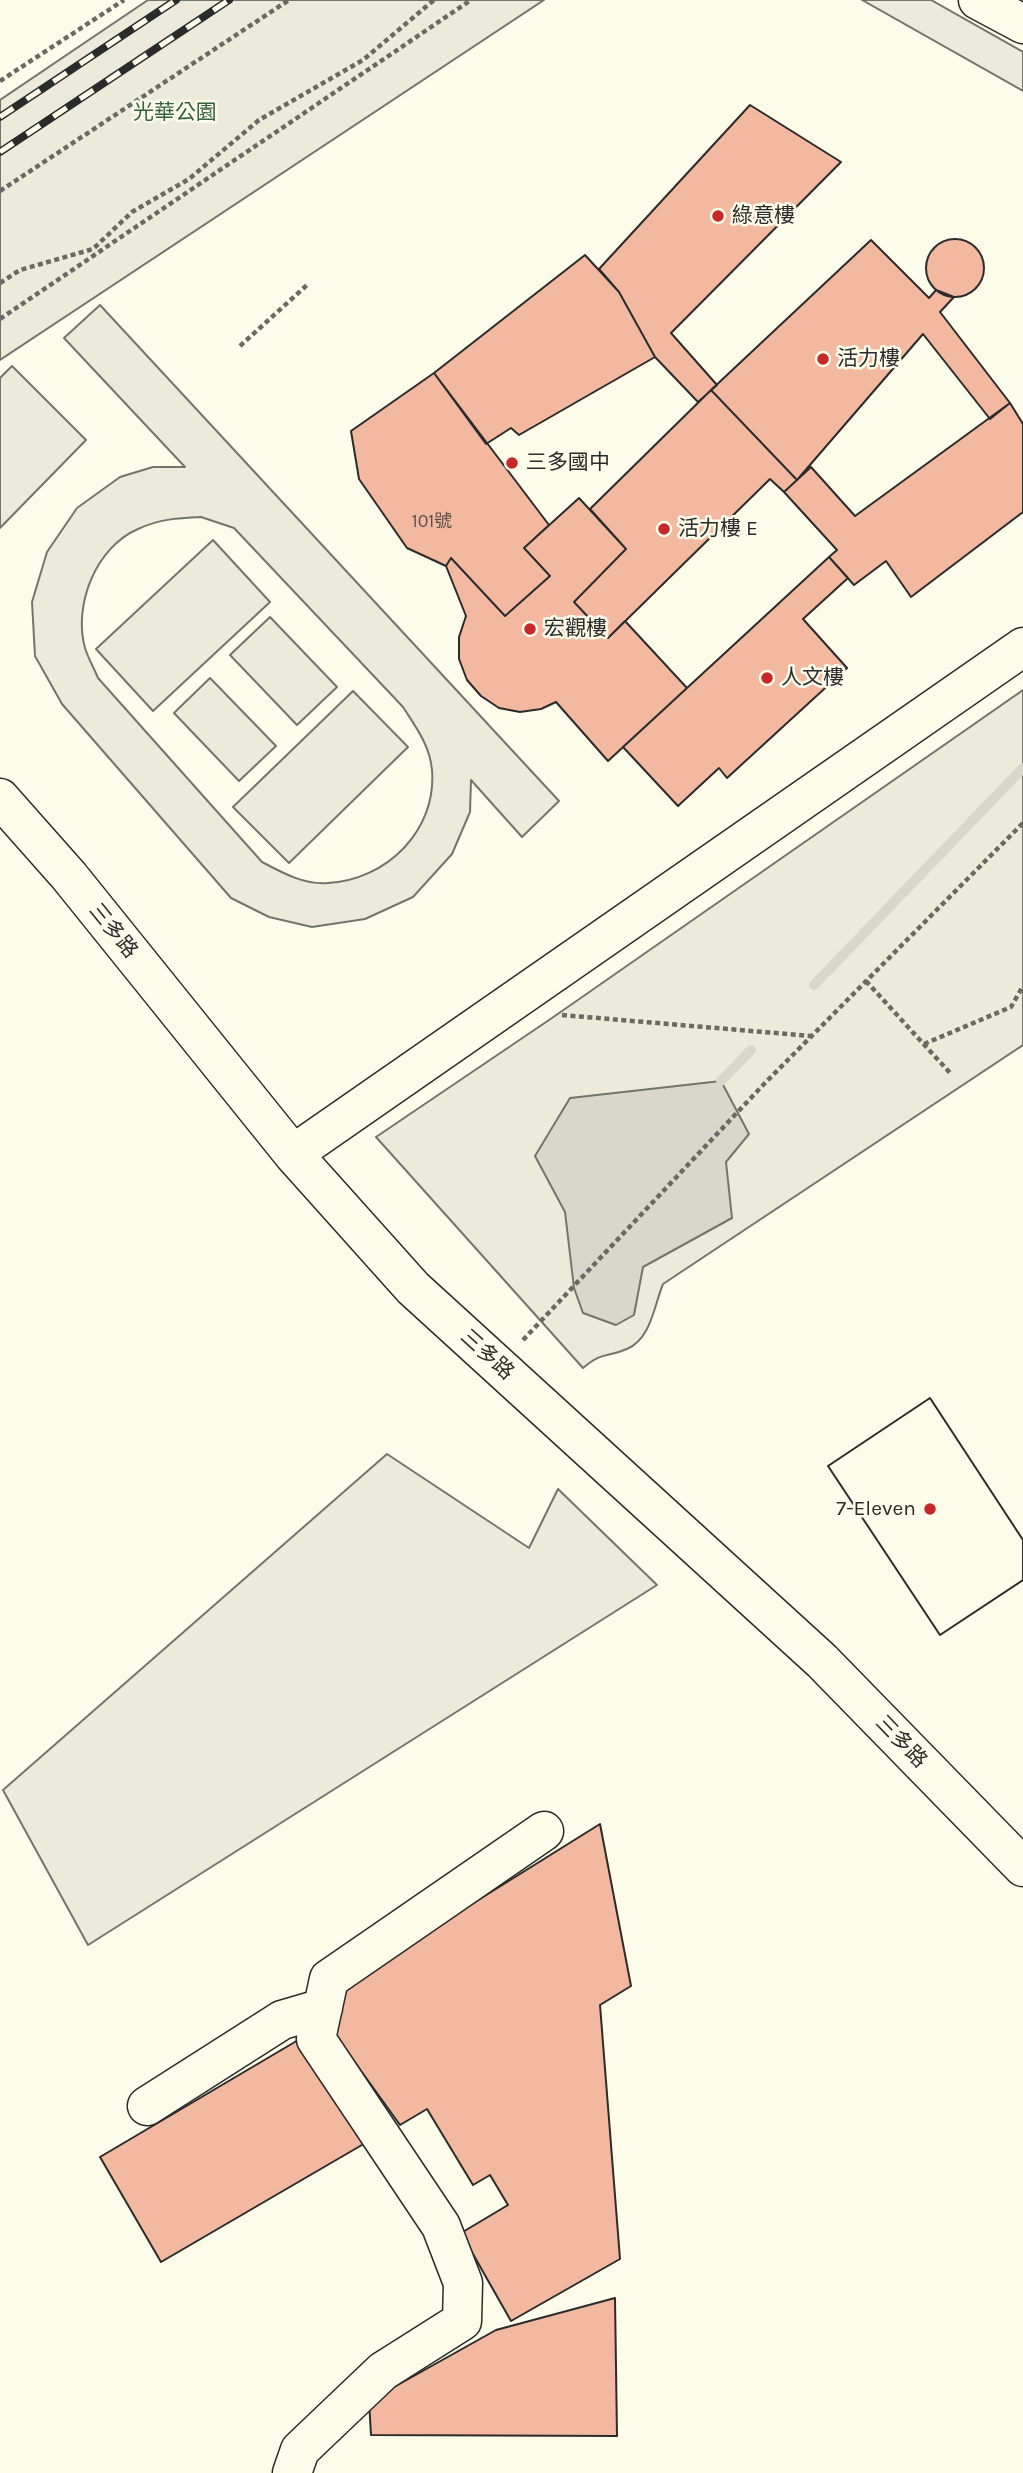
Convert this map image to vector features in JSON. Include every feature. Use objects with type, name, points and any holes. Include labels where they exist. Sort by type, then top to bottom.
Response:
[{"type":"street","points":[[978,0],[1023,24]]},
{"type":"street","points":[[293,1154],[1023,647]]},
{"type":"street","name":"三多路","points":[[0,798],[69,876],[293,1154],[414,1289],[822,1661],[1023,1867]]},
{"type":"street","points":[[292,2473],[300,2449],[383,2371],[462,2321],[463,2283],[441,2227],[316,2039],[330,1979],[544,1831]]},
{"type":"street","points":[[147,2106],[282,2020],[323,2008]]},
{"type":"path","points":[[0,81],[124,0]]},
{"type":"path","points":[[0,191],[289,0]]},
{"type":"path","points":[[0,284],[20,270],[93,249],[132,212],[189,179],[259,120],[363,60],[434,0]]},
{"type":"path","points":[[0,318],[471,0]]},
{"type":"path","points":[[240,346],[307,285]]},
{"type":"path","points":[[523,1341],[812,1036],[1023,823]]},
{"type":"path","points":[[866,981],[951,1074]]},
{"type":"path","points":[[924,1044],[1011,1007],[1023,986]]},
{"type":"path","points":[[558,1015],[812,1036]]},
{"type":"green space","name":"光華公園","points":[[148,0],[544,0],[0,360],[0,100]]},
{"type":"green space","points":[[862,0],[931,0],[1023,52],[1023,91]]},
{"type":"green space","points":[[100,305],[559,801],[522,837],[471,780],[470,812],[452,854],[413,897],[365,919],[312,927],[269,917],[231,898],[62,704],[35,656],[32,602],[47,552],[77,508],[120,477],[153,467],[185,467],[64,338]],"holes":[[[201,517],[234,528],[403,707],[425,745],[432,770],[426,813],[417,832],[404,848],[369,873],[349,880],[319,883],[294,877],[262,862],[98,678],[86,652],[82,631],[85,596],[100,563],[110,549],[123,538],[154,523],[185,518]]]},
{"type":"green space","points":[[12,366],[86,440],[0,528],[0,378]]},
{"type":"green space","points":[[213,540],[270,602],[153,711],[96,649]]},
{"type":"green space","points":[[270,617],[337,687],[297,725],[230,655]]},
{"type":"green space","points":[[210,678],[276,746],[239,781],[174,713]]},
{"type":"green space","points":[[1023,690],[1023,1045],[663,1284],[651,1321],[641,1338],[627,1349],[600,1357],[583,1368],[376,1137],[552,1018]]},
{"type":"green space","points":[[353,691],[408,747],[289,863],[233,807]]},
{"type":"shaded area","points":[[721,1081],[749,1134],[726,1162],[732,1218],[643,1267],[634,1315],[616,1325],[583,1313],[574,1288],[565,1212],[535,1156],[570,1098]]},
{"type":"shaded area","points":[[387,1454],[529,1548],[558,1489],[657,1585],[88,1945],[3,1790]]},
{"type":"building","name":"綠意樓","points":[[750,105],[841,162],[671,333],[717,385],[698,402],[655,357],[619,292],[599,269]]},
{"type":"building","points":[[949,239],[961,239],[976,247],[984,262],[984,274],[976,289],[961,297],[949,297],[934,289],[926,274],[926,262],[934,247]]},
{"type":"building","name":"活力樓","points":[[871,240],[929,298],[936,290],[954,297],[940,312],[1010,403],[990,419],[923,334],[797,480],[711,390]]},
{"type":"building","points":[[585,255],[619,292],[655,357],[519,435],[511,428],[486,444],[434,373]]},
{"type":"building","name":"宏觀樓","points":[[434,373],[549,525],[524,548],[550,576],[505,616],[451,558],[446,566],[407,548],[359,479],[351,431]]},
{"type":"building","name":"活力樓 E","points":[[711,390],[797,480],[784,492],[770,479],[608,638],[574,602],[626,549],[590,509]]},
{"type":"building","points":[[1010,403],[1023,424],[1023,512],[911,597],[886,561],[854,585],[829,557],[837,550],[784,492],[811,467],[855,516]]},
{"type":"building","name":"宏觀樓","points":[[579,498],[626,549],[574,602],[608,638],[625,621],[687,688],[608,761],[556,702],[541,709],[520,712],[499,708],[481,696],[467,680],[459,659],[459,637],[466,616],[446,566],[451,558],[505,616],[550,576],[524,548]]},
{"type":"building","name":"人文樓","points":[[829,557],[848,578],[803,619],[847,668],[727,778],[719,768],[678,806],[623,747]]},
{"type":"building","name":"7-Eleven","points":[[930,1398],[1023,1540],[1023,1580],[940,1635],[828,1466]]},
{"type":"building","name":"7-Eleven","points":[[930,1398],[1023,1540],[1023,1580],[940,1635],[828,1466]]},
{"type":"building","points":[[600,1824],[631,1986],[600,2005],[620,2259],[511,2321],[461,2233],[508,2205],[490,2175],[473,2185],[427,2109],[400,2125],[333,2032],[342,1985]]},
{"type":"building","points":[[305,2036],[367,2142],[161,2262],[100,2157]]},
{"type":"building","points":[[615,2298],[617,2436],[371,2435],[369,2401],[496,2330]]},
{"type":"waterway","points":[[814,985],[1023,768]]},
{"type":"waterway","points":[[721,1081],[751,1050]]},
{"type":"railway","points":[[0,117],[176,0]]},
{"type":"railway","points":[[0,152],[229,0]]},
{"type":"place","name":"綠意樓","points":[[718,216]]},
{"type":"place","name":"活力樓","points":[[823,359]]},
{"type":"place","name":"三多國中","points":[[512,463]]},
{"type":"place","name":"活力樓 E","points":[[664,529]]},
{"type":"place","name":"宏觀樓","points":[[530,629]]},
{"type":"place","name":"人文樓","points":[[767,678]]},
{"type":"place","name":"7-Eleven","points":[[930,1509]]}]
